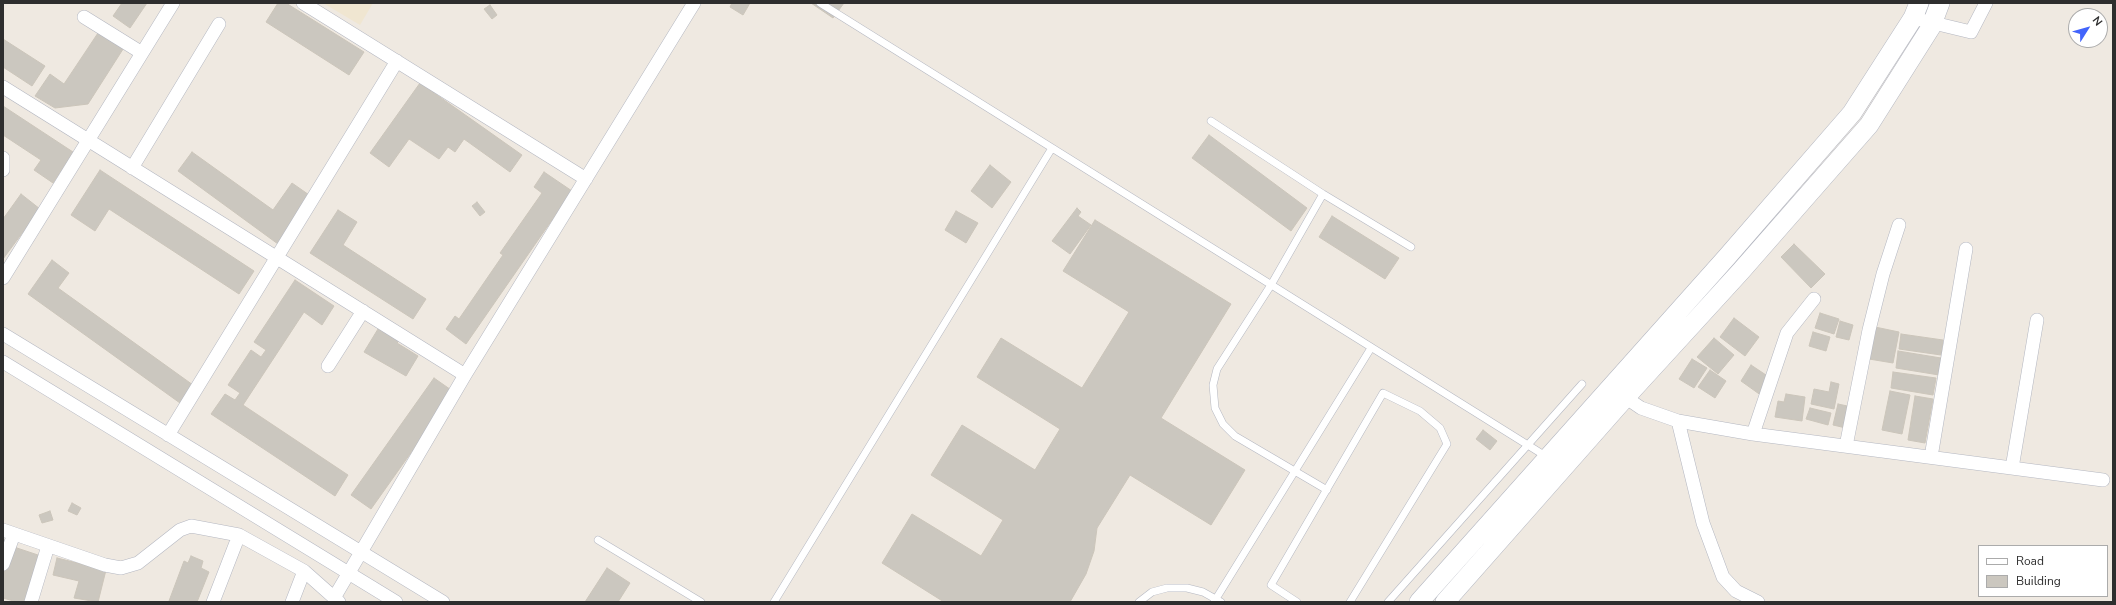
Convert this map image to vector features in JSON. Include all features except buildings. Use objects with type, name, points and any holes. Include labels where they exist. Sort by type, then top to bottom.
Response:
[{"type":"main road","points":[[1419,602],[1547,457],[1618,392],[1741,272],[1869,125],[1933,22],[1940,3]]},
{"type":"main road","points":[[1445,602],[1562,469],[1618,392],[1852,113],[1916,11]]},
{"type":"main road","points":[[1547,457],[1562,469]]},
{"type":"street","points":[[3,278],[173,3]]},
{"type":"street","points":[[303,3],[586,179]]},
{"type":"street","points":[[3,564],[8,532],[105,565],[121,568],[138,563],[180,530],[191,526],[239,535],[304,571],[336,600],[360,552],[465,375],[694,3]]},
{"type":"street","points":[[1916,11],[1933,22],[1971,32],[1986,3]]},
{"type":"street","points":[[84,17],[142,53]]},
{"type":"street","points":[[132,168],[219,24]]},
{"type":"street","points":[[168,435],[397,62]]},
{"type":"street","points":[[3,87],[465,375]]},
{"type":"street","points":[[3,158],[3,170]]},
{"type":"street","points":[[1846,446],[1869,330],[1883,274],[1899,225]]},
{"type":"street","points":[[1931,457],[1966,249]]},
{"type":"street","points":[[1753,434],[1787,333],[1814,299]]},
{"type":"street","points":[[328,366],[363,311]]},
{"type":"street","points":[[2012,468],[2037,320]]},
{"type":"street","points":[[3,334],[443,602]]},
{"type":"street","points":[[3,362],[396,602]]},
{"type":"street","points":[[1618,392],[1658,416],[1678,421],[1753,434],[2103,480]]},
{"type":"street","points":[[1678,421],[1703,523],[1723,577],[1736,590],[1758,602]]},
{"type":"street","points":[[213,602],[239,535]]},
{"type":"street","points":[[31,602],[48,546]]},
{"type":"street","points":[[292,602],[304,571]]},
{"type":"lane","points":[[820,3],[1547,457]]},
{"type":"lane","points":[[1211,121],[1323,194],[1411,247]]},
{"type":"lane","points":[[774,602],[1052,148]]},
{"type":"lane","points":[[1323,194],[1271,285],[1217,369],[1213,385],[1215,408],[1223,424],[1235,436],[1327,490]]},
{"type":"lane","points":[[1139,602],[1152,592],[1167,588],[1188,588],[1203,592],[1217,601],[1371,348]]},
{"type":"lane","points":[[1388,602],[1582,384]]},
{"type":"lane","points":[[1297,602],[1271,584],[1383,394],[1420,411],[1440,428],[1447,444],[1350,602]]},
{"type":"lane","points":[[598,540],[702,602]]},
{"type":"shaded area","points":[[323,3],[373,3],[360,25]]}]
